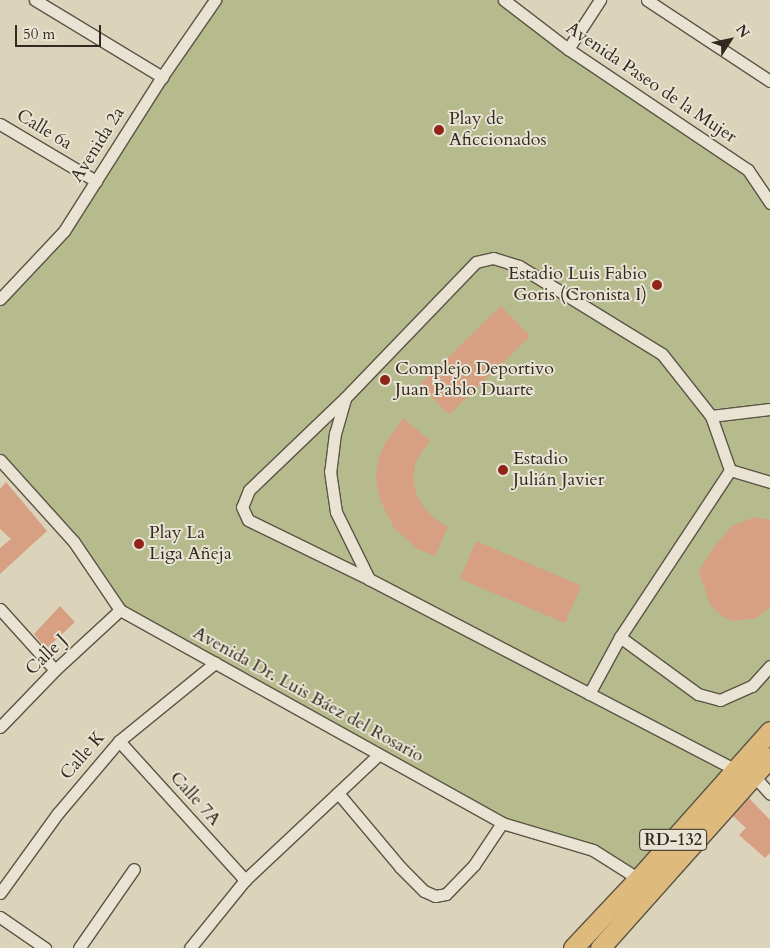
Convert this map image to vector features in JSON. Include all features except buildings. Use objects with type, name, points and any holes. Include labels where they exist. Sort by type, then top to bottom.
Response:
[{"type":"main road","name":"RD-132","points":[[600,948],[646,883],[736,770],[770,731]]},
{"type":"main road","name":"RD-132","points":[[573,948],[646,883],[754,776],[770,757]]},
{"type":"street","points":[[35,0],[162,77]]},
{"type":"street","name":"Avenida 2a","points":[[0,299],[64,231],[162,77],[215,0]]},
{"type":"street","name":"Avenida Paseo de la Mujer","points":[[504,0],[568,49],[748,170],[770,203]]},
{"type":"street","points":[[568,49],[600,0]]},
{"type":"street","points":[[647,0],[770,81]]},
{"type":"street","name":"Calle 6a","points":[[0,124],[96,181]]},
{"type":"street","points":[[730,470],[711,416],[662,354],[519,266],[493,258],[476,262],[345,398],[249,490],[242,507],[248,520],[368,579],[736,770],[754,776],[770,794]]},
{"type":"street","points":[[345,398],[335,433],[330,471],[336,512],[368,579]]},
{"type":"street","points":[[711,416],[770,408]]},
{"type":"street","name":"Avenida Dr. Luis Báez del Rosario","points":[[0,460],[74,542],[120,610],[502,823],[593,850],[646,883]]},
{"type":"street","points":[[730,470],[770,482]]},
{"type":"street","points":[[589,694],[620,637],[730,470]]},
{"type":"street","points":[[0,609],[55,670]]},
{"type":"street","name":"Calle J","points":[[0,726],[55,670],[120,610]]},
{"type":"street","points":[[620,637],[698,694],[720,700],[752,686],[770,666]]},
{"type":"street","name":"Calle K","points":[[0,893],[58,813],[119,741],[215,663]]},
{"type":"street","name":"Calle 7A","points":[[119,741],[245,880]]},
{"type":"street","points":[[190,948],[245,880],[378,755]]},
{"type":"street","points":[[338,793],[400,867],[424,891],[435,896],[446,894],[474,865],[502,823]]},
{"type":"street","points":[[79,948],[134,868]]},
{"type":"street","points":[[0,917],[45,948]]},
{"type":"green space","name":"Complejo Deportivo Juan Pablo Duarte","points":[[219,0],[504,0],[748,170],[770,203],[770,729],[639,878],[593,850],[502,823],[120,610],[74,542],[0,460],[0,299],[64,231]]},
{"type":"place","name":"Play de Aficcionados","points":[[439,130]]},
{"type":"place","name":"Estadio Luis Fabio Goris (Cronista I)","points":[[657,285]]},
{"type":"place","name":"Complejo Deportivo Juan Pablo Duarte","points":[[385,380]]},
{"type":"place","name":"Estadio Julián Javier","points":[[503,470]]},
{"type":"place","name":"Play La Liga Añeja","points":[[139,544]]}]
